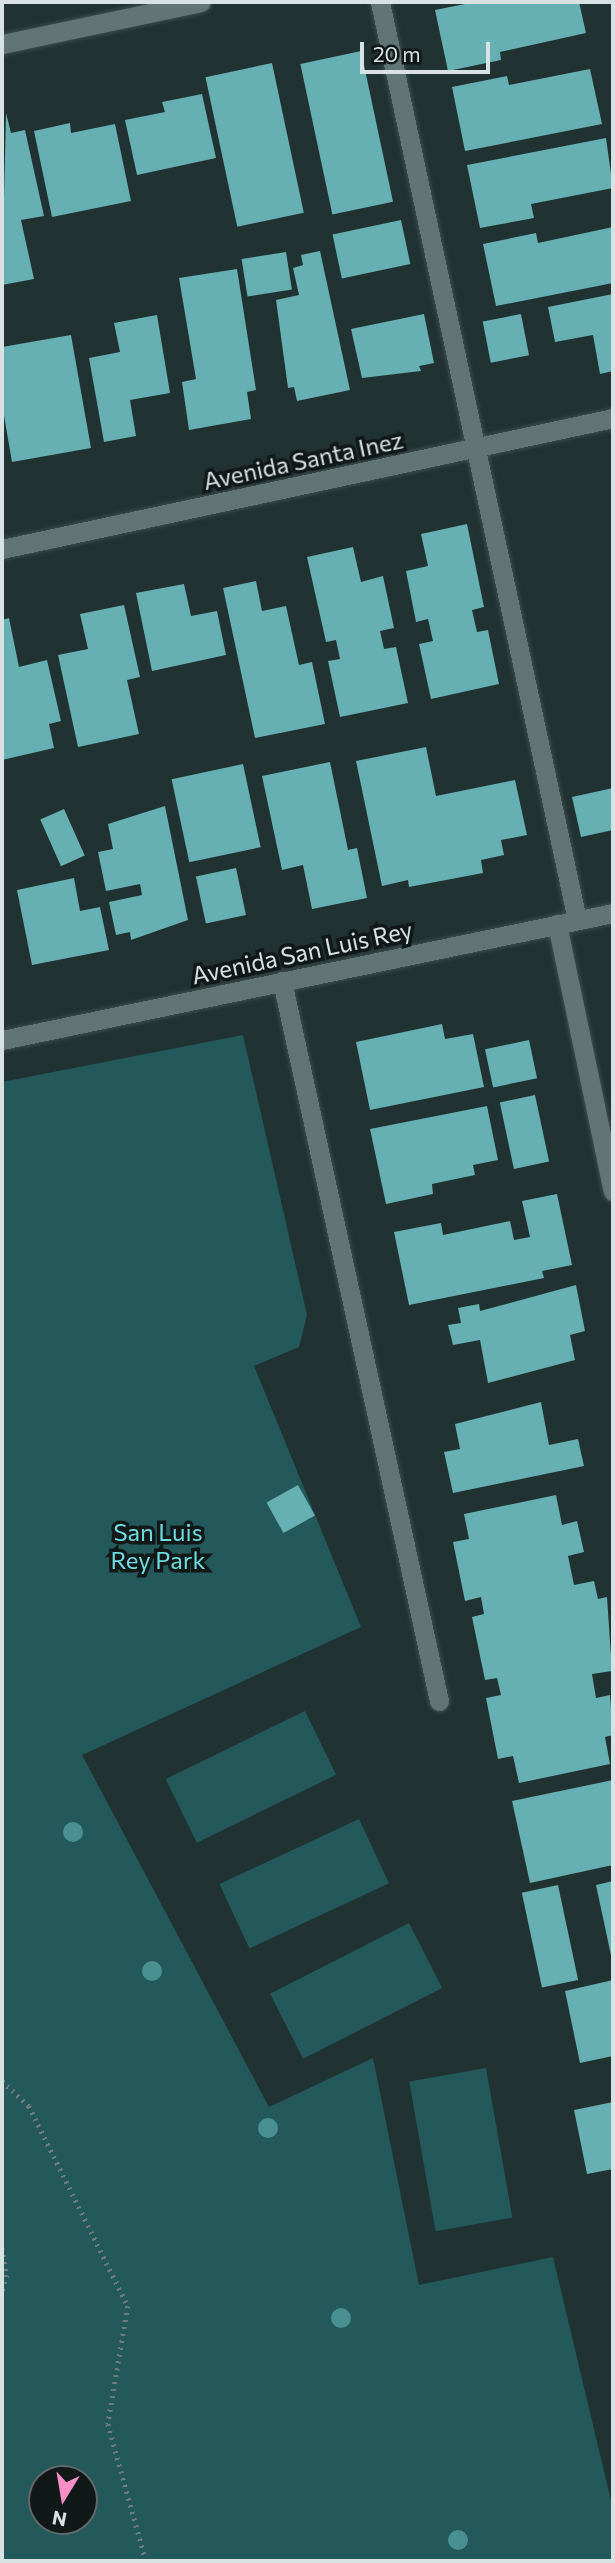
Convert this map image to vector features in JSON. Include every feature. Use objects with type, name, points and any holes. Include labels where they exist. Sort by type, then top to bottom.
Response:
[{"type":"street","points":[[2,44],[201,2]]},
{"type":"street","points":[[380,2],[577,920]]},
{"type":"street","name":"Avenida Santa Inez","points":[[2,550],[613,418]]},
{"type":"street","name":"Avenida San Luis Rey","points":[[2,1040],[613,913]]},
{"type":"street","points":[[557,924],[613,1191]]},
{"type":"street","points":[[282,981],[439,1701]]},
{"type":"path","points":[[2,2081],[29,2106],[128,2306],[108,2424],[146,2561]]},
{"type":"path","points":[[2,2248],[7,2275],[2,2292]]},
{"type":"green space","name":"San Luis Rey Park","points":[[243,1035],[307,1315],[299,1347],[254,1366],[361,1627],[82,1755],[269,2107],[373,2058],[419,2285],[553,2257],[613,2509],[613,2561],[2,2561],[2,1082]]},
{"type":"green space","points":[[305,1711],[336,1775],[197,1843],[166,1779]]},
{"type":"green space","points":[[359,1819],[389,1883],[249,1948],[219,1884]]},
{"type":"green space","points":[[409,1923],[442,1988],[303,2059],[270,1994]]},
{"type":"green space","points":[[486,2068],[512,2218],[436,2231],[409,2082]]},
{"type":"building","points":[[475,2],[579,2],[586,33],[500,52],[501,60],[448,71],[435,10]]},
{"type":"building","points":[[361,51],[393,202],[332,215],[300,64]]},
{"type":"building","points":[[272,63],[304,213],[237,227],[205,77]]},
{"type":"building","points":[[590,69],[602,124],[465,151],[452,87],[507,76],[509,85]]},
{"type":"building","points":[[202,94],[216,158],[137,175],[125,120],[165,112],[162,102]]},
{"type":"building","points":[[6,113],[11,133],[25,130],[44,216],[21,220],[34,279],[2,285]]},
{"type":"building","points":[[70,123],[71,133],[115,124],[131,201],[52,217],[34,131]]},
{"type":"building","points":[[606,138],[613,188],[531,204],[534,218],[480,228],[467,165]]},
{"type":"building","points":[[401,220],[410,264],[342,279],[333,235]]},
{"type":"building","points":[[613,227],[613,283],[496,306],[483,244],[536,233],[538,243]]},
{"type":"building","points":[[320,251],[350,390],[297,401],[294,387],[288,388],[276,300],[299,295],[293,268],[303,265],[301,255]]},
{"type":"building","points":[[286,252],[292,290],[247,297],[242,259]]},
{"type":"building","points":[[237,269],[256,390],[247,392],[251,419],[189,430],[182,382],[196,379],[179,278]]},
{"type":"building","points":[[613,294],[613,371],[600,374],[593,335],[555,342],[548,307]]},
{"type":"building","points":[[424,314],[434,363],[419,366],[421,371],[362,378],[351,329]]},
{"type":"building","points":[[521,314],[529,355],[491,363],[483,321]]},
{"type":"building","points":[[157,315],[170,393],[130,400],[136,436],[104,442],[89,358],[120,352],[114,323]]},
{"type":"building","points":[[71,335],[91,448],[12,462],[2,404],[2,347]]},
{"type":"building","points":[[467,524],[484,607],[472,610],[477,632],[488,630],[499,684],[431,699],[419,644],[433,641],[428,619],[416,622],[406,571],[428,566],[421,534]]},
{"type":"building","points":[[353,547],[361,582],[383,576],[394,628],[380,631],[384,649],[396,647],[408,703],[340,717],[328,661],[340,659],[336,640],[326,642],[307,557]]},
{"type":"building","points":[[256,581],[262,611],[286,606],[299,665],[312,662],[325,724],[255,738],[223,588]]},
{"type":"building","points":[[184,584],[191,616],[217,611],[226,655],[152,671],[136,593]]},
{"type":"building","points":[[124,605],[140,677],[127,680],[139,734],[78,747],[58,655],[88,649],[80,614]]},
{"type":"building","points":[[9,618],[19,667],[47,660],[61,721],[49,724],[54,748],[2,760],[2,620]]},
{"type":"building","points":[[426,747],[436,796],[515,780],[527,835],[501,840],[504,855],[481,860],[483,873],[409,887],[408,880],[382,886],[356,761]]},
{"type":"building","points":[[330,762],[348,850],[357,848],[367,898],[312,909],[303,865],[282,870],[262,776]]},
{"type":"building","points":[[243,764],[261,847],[189,862],[172,779]]},
{"type":"building","points":[[613,788],[613,830],[581,837],[572,797]]},
{"type":"building","points":[[165,806],[188,920],[131,940],[130,932],[116,935],[109,902],[142,895],[140,884],[106,891],[98,852],[113,849],[108,824]]},
{"type":"building","points":[[64,809],[85,856],[61,866],[40,820]]},
{"type":"building","points":[[236,868],[246,915],[206,923],[196,877]]},
{"type":"building","points":[[74,878],[80,911],[100,907],[109,950],[32,965],[17,890]]},
{"type":"building","points":[[442,1024],[445,1039],[473,1034],[484,1087],[370,1110],[356,1042]]},
{"type":"building","points":[[529,1040],[537,1078],[493,1088],[485,1049]]},
{"type":"building","points":[[535,1095],[549,1162],[514,1169],[500,1102]]},
{"type":"building","points":[[487,1106],[498,1160],[473,1165],[475,1175],[432,1184],[433,1194],[386,1204],[370,1129]]},
{"type":"building","points":[[557,1194],[572,1265],[542,1271],[544,1278],[409,1305],[394,1232],[441,1223],[443,1235],[510,1221],[514,1240],[530,1237],[522,1201]]},
{"type":"building","points":[[576,1285],[585,1331],[570,1335],[575,1360],[488,1383],[480,1340],[453,1345],[448,1325],[461,1323],[458,1308],[479,1304],[480,1311]]},
{"type":"building","points":[[541,1402],[549,1445],[578,1439],[584,1466],[453,1493],[444,1452],[460,1449],[455,1424]]},
{"type":"building","points":[[298,1485],[315,1516],[283,1533],[267,1502]]},
{"type":"building","points":[[556,1495],[562,1525],[577,1521],[584,1552],[568,1556],[574,1585],[594,1581],[598,1599],[607,1597],[612,1671],[592,1674],[596,1698],[610,1695],[613,1735],[605,1737],[610,1764],[519,1783],[513,1756],[498,1759],[486,1698],[501,1695],[497,1678],[485,1680],[472,1617],[484,1614],[481,1597],[465,1601],[453,1542],[469,1539],[464,1514]]},
{"type":"building","points":[[613,1780],[613,1865],[530,1883],[512,1801]]},
{"type":"building","points":[[613,1881],[613,1960],[612,1960],[596,1885]]},
{"type":"building","points":[[558,1885],[578,1980],[542,1988],[522,1893]]},
{"type":"building","points":[[613,1980],[613,2056],[580,2063],[565,1991]]},
{"type":"building","points":[[613,2102],[613,2169],[587,2174],[574,2110]]}]
